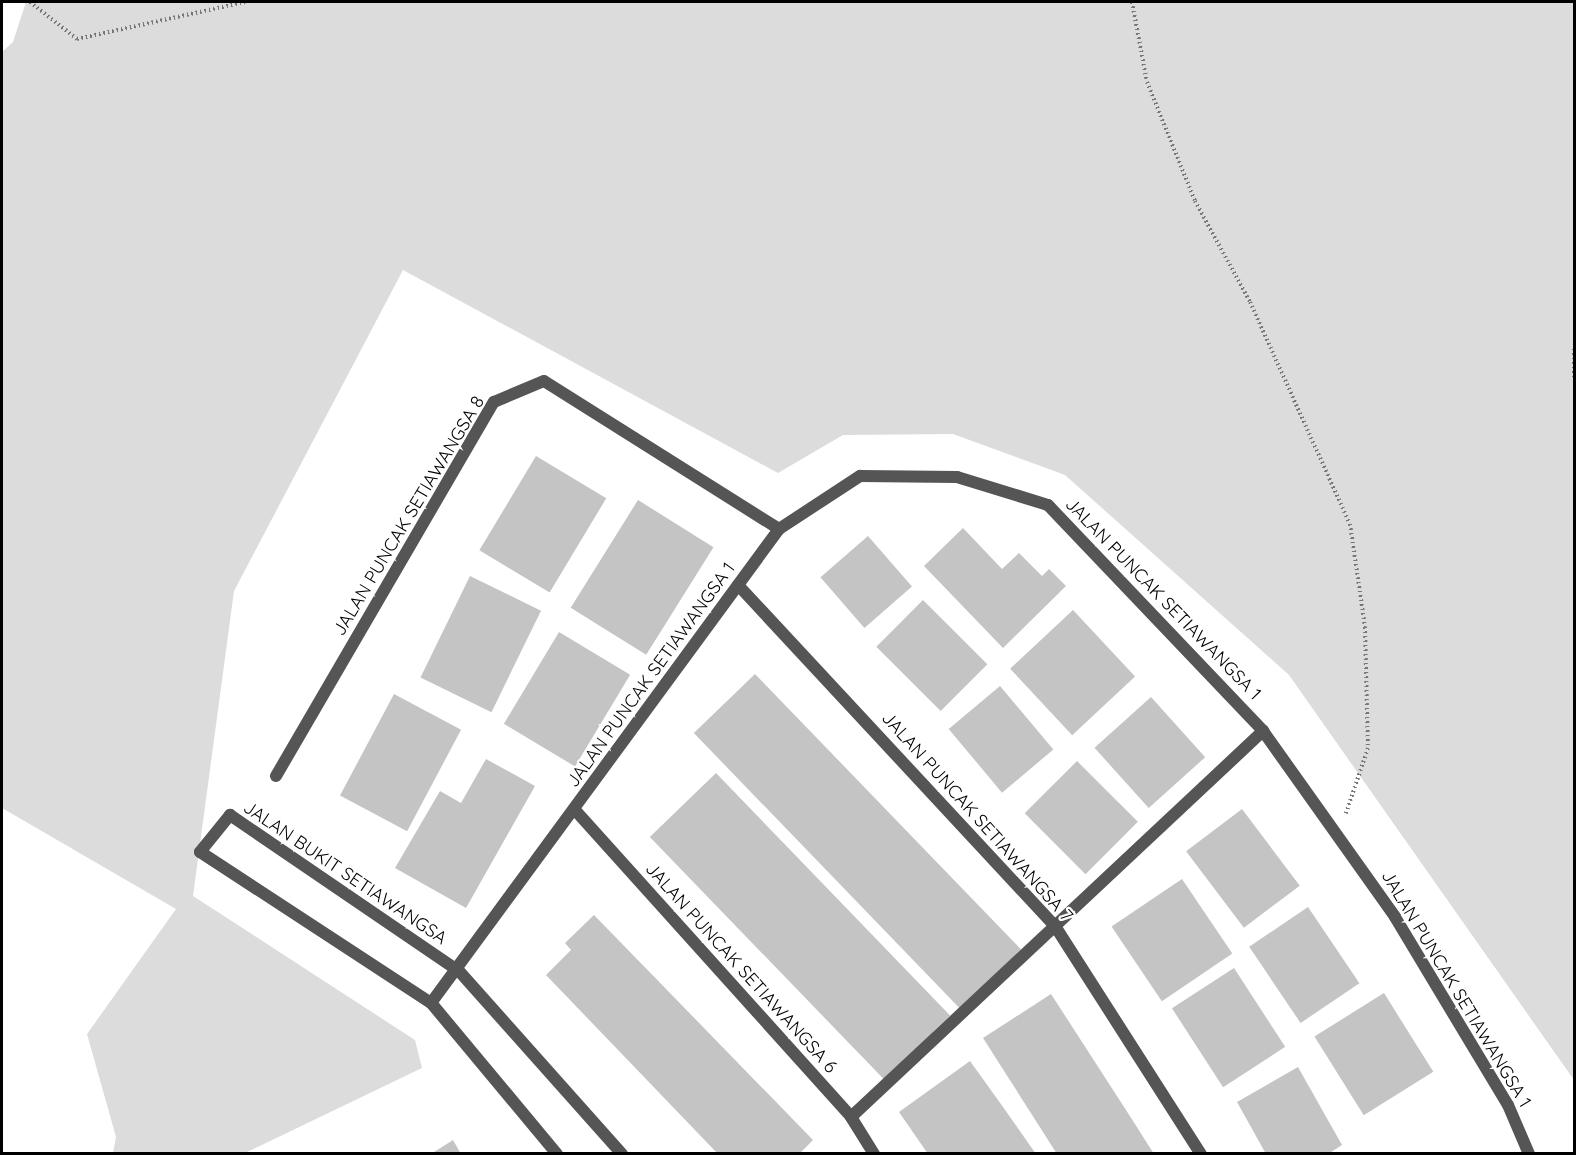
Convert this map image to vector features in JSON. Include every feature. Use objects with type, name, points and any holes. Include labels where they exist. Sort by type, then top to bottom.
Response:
[{"type":"street","name":"JALAN PUNCAK SETIAWANGSA 8","points":[[276,776],[494,402],[544,381],[779,529]]},
{"type":"street","name":"JALAN PUNCAK SETIAWANGSA 1","points":[[431,1004],[459,971],[779,529],[861,476],[957,477],[1048,505],[1263,731],[1395,917],[1508,1105],[1530,1154]]},
{"type":"street","name":"JALAN PUNCAK SETIAWANGSA 7","points":[[738,585],[1055,926],[1201,1154]]},
{"type":"street","points":[[851,1117],[1263,731]]},
{"type":"street","name":"JALAN PUNCAK SETIAWANGSA 6","points":[[575,810],[851,1117],[874,1154]]},
{"type":"street","name":"JALAN BUKIT SETIAWANGSA","points":[[557,1154],[431,1004],[200,852],[230,815],[459,971],[622,1154]]},
{"type":"path","points":[[30,2],[77,39],[245,2]]},
{"type":"path","points":[[1132,2],[1148,82],[1195,201],[1250,303],[1350,524],[1365,627],[1368,748],[1338,836]]},
{"type":"path","points":[[1575,349],[1575,378]]},
{"type":"shaded area","points":[[26,2],[1574,2],[1574,1080],[1289,675],[1065,475],[953,434],[843,435],[778,473],[403,270],[234,591],[193,896],[415,1040],[422,1068],[245,1153],[113,1153],[116,1137],[87,1034],[176,909],[2,808],[2,52],[13,42]]},
{"type":"building","points":[[536,456],[606,498],[550,593],[479,550]]},
{"type":"building","points":[[638,500],[713,547],[646,655],[571,608]]},
{"type":"building","points":[[963,528],[1002,569],[1019,553],[1042,576],[1049,569],[1066,586],[1003,648],[924,566]]},
{"type":"building","points":[[868,536],[912,587],[864,628],[820,577]]},
{"type":"building","points":[[470,576],[541,611],[491,712],[420,678]]},
{"type":"building","points":[[923,600],[987,664],[941,711],[876,647]]},
{"type":"building","points":[[1073,610],[1135,677],[1072,735],[1010,669]]},
{"type":"building","points":[[559,632],[630,675],[575,766],[504,724]]},
{"type":"building","points":[[755,674],[1021,950],[960,1009],[694,733]]},
{"type":"building","points":[[1000,686],[1053,750],[1002,793],[949,729]]},
{"type":"building","points":[[394,694],[461,730],[407,831],[340,796]]},
{"type":"building","points":[[1151,697],[1205,757],[1149,808],[1095,748]]},
{"type":"building","points":[[486,759],[535,786],[466,908],[395,868],[440,791],[461,803]]},
{"type":"building","points":[[1077,761],[1138,822],[1085,874],[1025,813]]},
{"type":"building","points":[[716,773],[950,1015],[884,1079],[650,837]]},
{"type":"building","points":[[1242,809],[1300,886],[1244,928],[1186,851]]},
{"type":"building","points":[[1182,879],[1232,954],[1162,1001],[1112,927]]},
{"type":"building","points":[[1308,907],[1359,983],[1301,1023],[1249,947]]},
{"type":"building","points":[[594,915],[813,1140],[799,1154],[718,1154],[546,975],[571,950],[565,943]]},
{"type":"building","points":[[1234,968],[1285,1047],[1223,1087],[1172,1008]]},
{"type":"building","points":[[1384,993],[1433,1072],[1364,1115],[1314,1036]]},
{"type":"building","points":[[1051,994],[1154,1154],[1057,1154],[983,1038]]},
{"type":"building","points":[[970,1061],[1036,1154],[928,1154],[899,1112]]},
{"type":"building","points":[[1298,1067],[1342,1145],[1328,1154],[1266,1154],[1237,1102]]},
{"type":"building","points":[[453,1140],[461,1154],[431,1154]]}]
